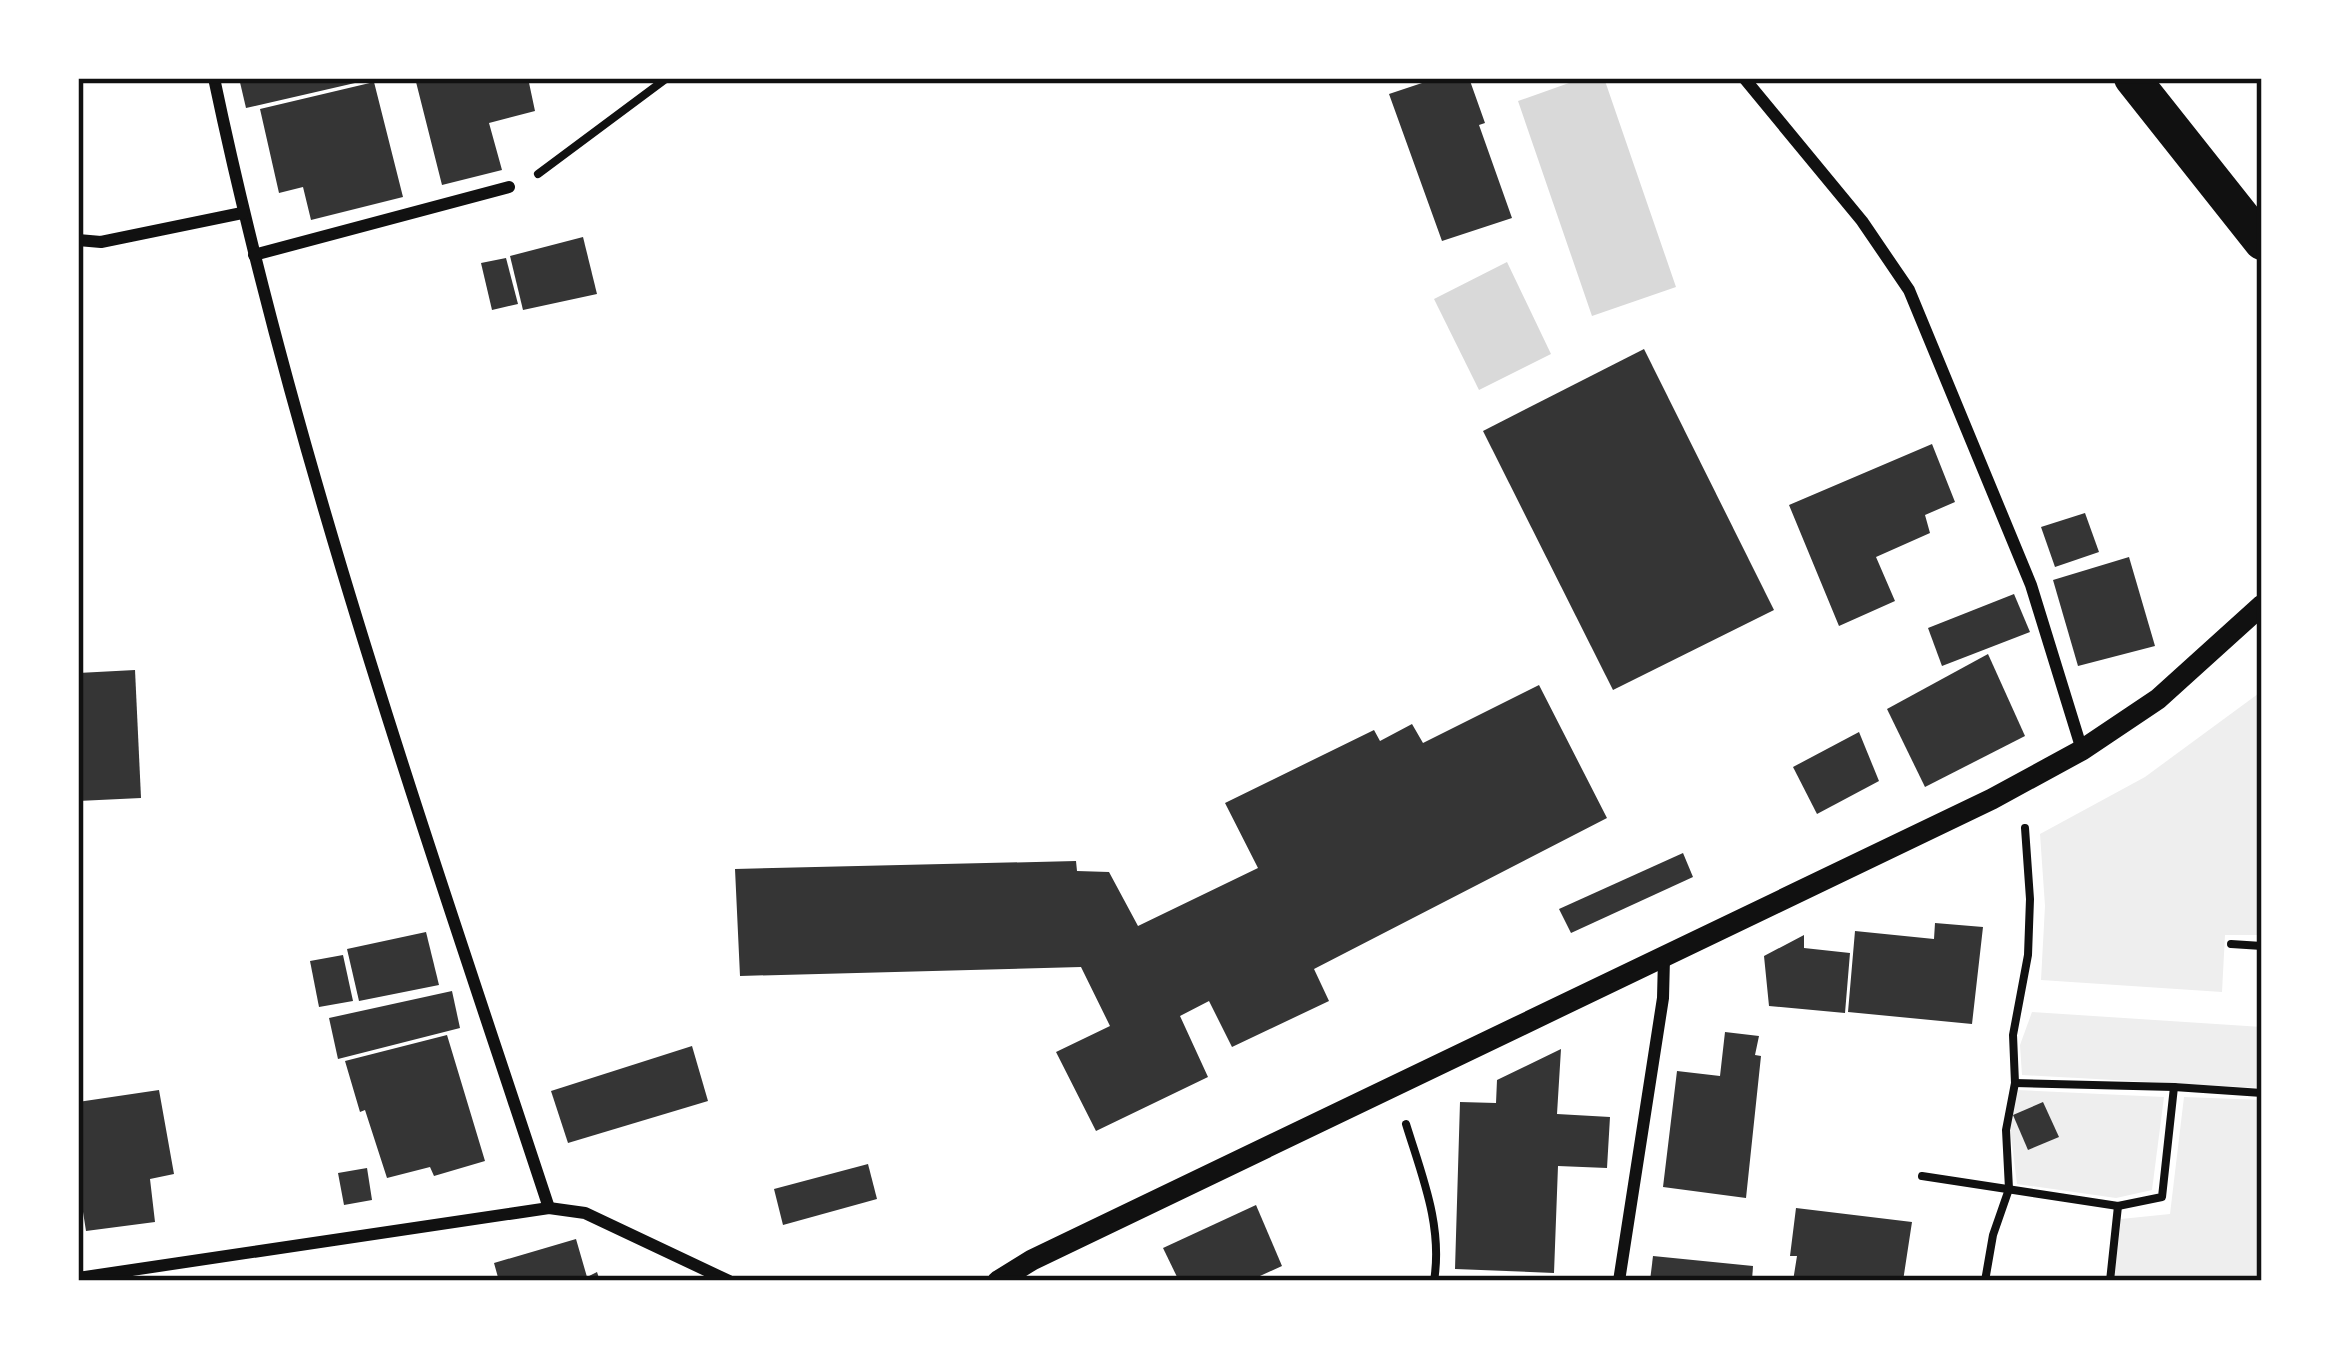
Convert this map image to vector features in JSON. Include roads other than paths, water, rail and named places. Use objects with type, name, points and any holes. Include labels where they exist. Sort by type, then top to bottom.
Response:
[{"type":"highway","points":[[2132,78],[2262,242]]},
{"type":"street","points":[[214,78],[242,214],[336,559],[549,1208]]},
{"type":"street","points":[[1744,78],[1862,221],[1909,290],[2031,585],[2082,750]]},
{"type":"street","points":[[254,255],[509,187]]},
{"type":"street","points":[[78,241],[100,242],[242,214]]},
{"type":"street","points":[[998,1281],[1335,1112],[1992,799],[2082,750],[2158,699],[2262,604]]},
{"type":"street","points":[[1619,1281],[1663,998],[1664,958]]},
{"type":"street","points":[[78,1278],[549,1208],[585,1213],[729,1281]]}]
